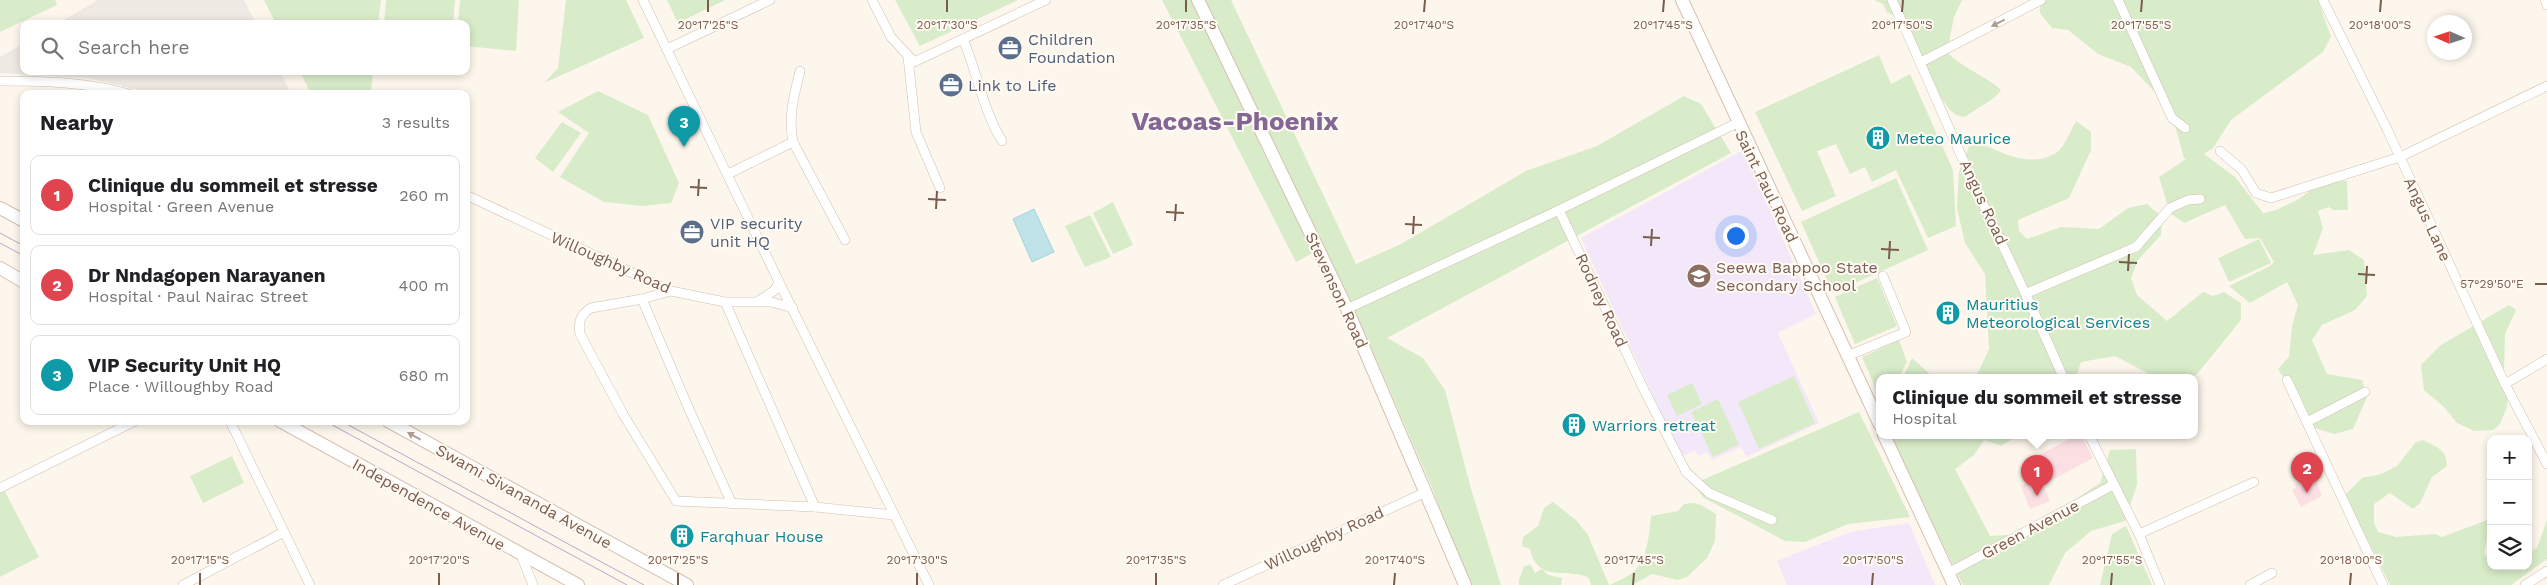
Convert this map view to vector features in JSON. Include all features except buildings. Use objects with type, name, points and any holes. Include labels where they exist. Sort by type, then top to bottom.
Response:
[{"type":"street","points":[[643,0],[928,585]]},
{"type":"street","points":[[667,49],[770,0]]},
{"type":"street","points":[[872,0],[891,37],[914,62],[1046,0]]},
{"type":"street","name":"Stevenson Road","points":[[1198,0],[1347,309],[1465,585]]},
{"type":"street","name":"Saint Paul Road","points":[[1682,0],[1737,123],[1876,416]]},
{"type":"street","name":"Angus Road","points":[[1892,0],[1977,191],[2027,293],[2062,374]]},
{"type":"street","points":[[1921,62],[2041,0]]},
{"type":"street","points":[[2118,0],[2172,118],[2185,128]]},
{"type":"street","name":"Angus Lane","points":[[2323,0],[2400,158],[2505,384],[2546,462]]},
{"type":"street","points":[[2545,0],[2547,5]]},
{"type":"street","points":[[963,39],[975,68],[992,124],[1002,141]]},
{"type":"street","points":[[908,57],[916,132],[940,188]]},
{"type":"street","points":[[800,71],[793,98],[790,127],[793,142],[845,240]]},
{"type":"street","points":[[0,81],[52,81],[114,90]]},
{"type":"street","points":[[2220,151],[2242,170],[2256,193],[2263,198],[2271,198],[2400,158],[2547,86]]},
{"type":"street","points":[[1347,309],[1559,210],[1737,123]]},
{"type":"street","points":[[728,174],[793,142]]},
{"type":"street","name":"Willoughby Road","points":[[470,197],[671,291],[725,302],[771,302],[793,308]]},
{"type":"street","points":[[2027,293],[2136,247],[2170,208],[2188,200],[2200,199]]},
{"type":"street","points":[[0,208],[20,219]]},
{"type":"street","name":"Rodney Road","points":[[1559,210],[1644,390],[1686,472],[1709,494],[1772,520]]},
{"type":"street","points":[[0,268],[20,280]]},
{"type":"street","points":[[1848,356],[1906,332],[1883,276]]},
{"type":"street","points":[[748,303],[767,297],[775,290],[779,282]]},
{"type":"street","points":[[671,291],[642,299],[591,308],[584,312],[579,320],[580,334],[623,414],[676,501],[815,507],[894,515]]},
{"type":"street","points":[[642,299],[732,504]]},
{"type":"street","points":[[725,302],[815,507]]},
{"type":"street","points":[[2505,384],[2547,359]]},
{"type":"street","points":[[2287,380],[2383,585]]},
{"type":"street","points":[[2307,422],[2365,392]]},
{"type":"street","points":[[0,488],[127,425]]},
{"type":"street","points":[[232,425],[310,585]]},
{"type":"street","name":"Independence Avenue","points":[[287,425],[578,585]]},
{"type":"street","name":"Swami Sivananda Avenue","points":[[395,425],[687,585]]},
{"type":"street","points":[[1886,439],[1954,585]]},
{"type":"street","points":[[2091,439],[2112,485],[2139,534],[2160,585]]},
{"type":"street","points":[[2139,534],[2254,482]]},
{"type":"street","name":"Green Avenue","points":[[1948,572],[2112,485]]},
{"type":"street","name":"Willoughby Road","points":[[1224,585],[1426,492]]},
{"type":"street","points":[[183,585],[284,532]]},
{"type":"street","points":[[521,555],[533,585]]},
{"type":"street","points":[[2525,585],[2547,571]]},
{"type":"street","points":[[2250,585],[2272,573]]},
{"type":"shaded area","points":[[98,0],[244,0],[254,20],[64,20]]},
{"type":"shaded area","points":[[20,45],[20,74],[0,73],[0,57]]},
{"type":"shaded area","points":[[35,75],[282,75],[289,90],[139,90],[87,78]]},
{"type":"shaded area","name":"Seewa Bappoo State Secondary School","points":[[1743,150],[1816,314],[1778,333],[1819,423],[1746,457],[1741,447],[1712,460],[1707,452],[1698,456],[1695,450],[1681,457],[1581,238]]},
{"type":"shaded area","points":[[2069,439],[2083,439],[2093,458],[2050,481],[2037,456]]},
{"type":"shaded area","points":[[2305,479],[2310,482],[2315,479],[2322,496],[2301,507],[2292,490],[2296,488],[2295,484]]},
{"type":"shaded area","points":[[2029,483],[2032,492],[2044,487],[2050,501],[2030,509],[2021,486]]},
{"type":"shaded area","points":[[1909,523],[1935,585],[1787,585],[1777,561],[1850,532]]},
{"type":"green space","points":[[0,0],[55,0],[57,5],[25,20],[20,20],[20,23],[0,32]]},
{"type":"green space","points":[[264,0],[381,0],[378,20],[274,20]]},
{"type":"green space","points":[[386,0],[455,0],[453,20],[384,20]]},
{"type":"green space","points":[[460,0],[519,0],[516,51],[470,46],[470,20],[458,20]]},
{"type":"green space","points":[[566,0],[626,0],[644,38],[544,83],[558,68]]},
{"type":"green space","points":[[667,0],[725,0],[678,23]]},
{"type":"green space","points":[[895,0],[1018,0],[920,46]]},
{"type":"green space","points":[[1162,0],[1231,0],[1356,264],[1401,244],[1526,171],[1597,146],[1684,96],[1701,104],[1731,153],[1387,338],[1423,358],[1445,390],[1471,489],[1501,585],[1467,585],[1433,490],[1370,345],[1322,259],[1320,249],[1296,262]]},
{"type":"green space","points":[[1874,0],[1962,0],[1954,17],[1947,52],[1960,63],[2001,90],[1989,101],[1965,117],[1956,115],[1949,109],[1933,86],[1905,22],[1887,12],[1883,4]]},
{"type":"green space","points":[[2040,0],[2318,0],[2331,37],[2323,52],[2231,120],[2213,148],[2204,154],[2235,177],[2263,213],[2276,210],[2299,199],[2312,189],[2331,181],[2347,181],[2348,210],[2333,210],[2329,207],[2318,211],[2323,228],[2313,255],[2349,250],[2364,260],[2367,296],[2355,310],[2322,325],[2312,340],[2327,374],[2362,380],[2367,397],[2353,429],[2334,434],[2315,428],[2278,369],[2289,357],[2292,326],[2298,305],[2287,282],[2250,303],[2229,286],[2270,266],[2274,262],[2260,238],[2245,239],[2225,205],[2184,223],[2170,213],[2159,177],[2186,159],[2184,158],[2170,108],[2131,67],[2098,54],[2068,30],[2052,28],[2040,13]]},
{"type":"green space","points":[[1879,55],[1891,84],[1910,74],[1953,170],[1956,226],[1928,238],[1896,170],[1872,182],[1865,167],[1850,174],[1836,144],[1817,151],[1836,196],[1802,211],[1755,112]]},
{"type":"green space","points":[[302,75],[373,75],[371,90],[309,90]]},
{"type":"green space","points":[[598,91],[648,115],[679,183],[671,203],[643,206],[604,202],[560,177],[589,133],[558,112]]},
{"type":"green space","points":[[2076,121],[2091,132],[2091,150],[2069,198],[2018,220],[2019,231],[2027,239],[2061,227],[2099,229],[2128,208],[2147,204],[2162,217],[2161,235],[2138,260],[2131,278],[2137,295],[2167,321],[2203,292],[2213,296],[2224,292],[2241,303],[2241,320],[2197,374],[2149,374],[2115,356],[2081,362],[2077,374],[1977,374],[1989,349],[1985,274],[1965,243],[1957,208],[1959,172],[1972,139],[2002,153],[2035,160],[2045,158],[2059,151]]},
{"type":"green space","points":[[562,122],[581,133],[553,172],[535,158]]},
{"type":"green space","points":[[1896,178],[1928,250],[1833,293],[1801,222]]},
{"type":"green space","points":[[1113,202],[1133,245],[1113,254],[1093,213]]},
{"type":"green space","points":[[1090,215],[1111,257],[1085,267],[1065,226]]},
{"type":"green space","points":[[2259,239],[2271,263],[2229,282],[2218,258]]},
{"type":"green space","points":[[1877,278],[1897,326],[1855,344],[1835,297]]},
{"type":"green space","points":[[2509,305],[2516,310],[2505,334],[2504,371],[2508,389],[2507,407],[2500,424],[2493,430],[2474,431],[2457,423],[2445,408],[2424,390],[2421,365],[2441,345]]},
{"type":"green space","points":[[1899,340],[1907,362],[1901,374],[1876,374],[1876,389],[1862,357]]},
{"type":"green space","points":[[1912,358],[1930,374],[1904,374]]},
{"type":"green space","points":[[1794,376],[1815,423],[1759,449],[1738,402]]},
{"type":"green space","points":[[1692,383],[1702,404],[1677,416],[1667,395]]},
{"type":"green space","points":[[1718,399],[1739,444],[1713,457],[1691,412]]},
{"type":"green space","points":[[1859,412],[1910,517],[1848,524],[1805,542],[1785,541],[1704,498],[1693,484]]},
{"type":"green space","points":[[1891,439],[2012,439],[2001,446],[1984,440],[1974,455],[1955,469],[1990,536],[2023,534],[2100,483],[2110,450],[2136,449],[2137,485],[2125,521],[2091,531],[2065,553],[2049,585],[1963,585]]},
{"type":"green space","points":[[2423,440],[2437,447],[2445,456],[2447,466],[2432,477],[2420,503],[2413,509],[2390,493],[2374,504],[2374,523],[2378,532],[2396,537],[2435,534],[2442,537],[2487,520],[2484,554],[2487,557],[2487,570],[2532,570],[2511,585],[2390,585],[2345,495],[2362,478],[2381,474],[2397,466],[2415,443]]},
{"type":"green space","points":[[232,456],[244,483],[203,503],[190,476]]},
{"type":"green space","points":[[4,490],[39,557],[0,577],[0,492]]},
{"type":"green space","points":[[1553,502],[1576,520],[1588,535],[1609,585],[1591,585],[1589,578],[1581,575],[1546,571],[1539,567],[1530,549],[1522,546],[1523,537],[1538,526],[1544,508]]},
{"type":"green space","points":[[1693,503],[1701,505],[1716,514],[1715,541],[1707,558],[1687,577],[1678,580],[1652,574],[1632,585],[1610,585],[1637,569],[1647,547],[1651,516],[1678,511],[1684,504]]},
{"type":"green space","points":[[2547,520],[2547,559],[2532,570],[2532,551],[2537,548]]},
{"type":"green space","points":[[2126,526],[2152,585],[2100,585],[2112,534]]},
{"type":"green space","points":[[1531,565],[1535,573],[1542,569],[1548,575],[1562,578],[1561,585],[1519,585],[1524,566]]},
{"type":"water","points":[[1034,209],[1054,252],[1032,262],[1013,219]]},
{"type":"tram line","points":[[0,233],[20,244]]},
{"type":"tram line","points":[[0,243],[20,254]]},
{"type":"tram line","points":[[332,425],[627,585]]},
{"type":"tram line","points":[[348,425],[644,585]]},
{"type":"place","name":"Children Foundation","points":[[1010,48]]},
{"type":"place","name":"Link to Life","points":[[951,85]]},
{"type":"place","name":"Meteo Maurice","points":[[1878,138]]},
{"type":"place","name":"VIP Security Unit HQ","points":[[684,147]]},
{"type":"place","name":"VIP security unit HQ","points":[[692,232]]},
{"type":"place","name":"Seewa Bappoo State Secondary School","points":[[1699,276]]},
{"type":"place","name":"Mauritius Meteorological Services","points":[[1948,313]]},
{"type":"place","name":"Warriors retreat","points":[[1574,425]]},
{"type":"place","name":"Dr Nndagopen Narayanen","points":[[2307,493]]},
{"type":"place","name":"Clinique du sommeil et stresse","points":[[2037,496]]},
{"type":"place","name":"Farqhuar House","points":[[682,536]]},
{"type":"district","name":"Vacoas-Phoenix","points":[[1235,121]]}]
